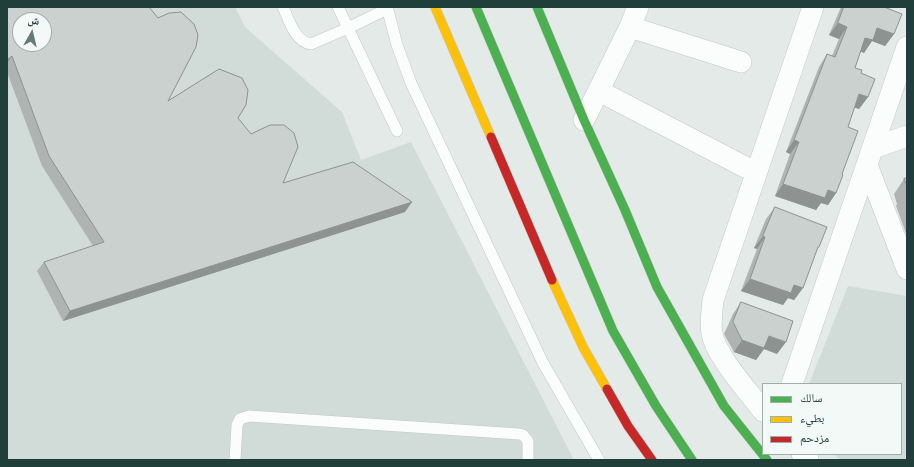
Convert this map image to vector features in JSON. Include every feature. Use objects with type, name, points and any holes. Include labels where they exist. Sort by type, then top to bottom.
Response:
[{"type":"main road","points":[[435,7],[542,256],[583,347],[628,426],[652,460]]},
{"type":"main road","points":[[476,7],[579,252],[614,331],[656,406],[692,460]]},
{"type":"main road","points":[[537,7],[584,120],[625,210],[657,287],[724,406],[762,455]]},
{"type":"street","points":[[584,120],[630,27],[638,7]]},
{"type":"street","points":[[762,410],[719,352],[712,335],[711,317],[714,300],[813,7]]},
{"type":"street","points":[[630,27],[741,62]]},
{"type":"street","points":[[792,383],[907,47]]},
{"type":"street","points":[[599,91],[744,167]]},
{"type":"street","points":[[870,156],[907,136]]},
{"type":"street","points":[[870,156],[906,266]]},
{"type":"lane","points":[[283,7],[298,38],[306,44],[316,43],[387,8],[397,45],[411,83],[543,363],[599,460]]},
{"type":"lane","points":[[338,7],[397,131]]},
{"type":"lane","points":[[234,460],[237,425],[240,419],[249,416],[519,434],[524,435],[528,441],[528,460]]},
{"type":"shaded area","points":[[7,7],[235,7],[245,27],[342,112],[361,160],[411,142],[574,460],[7,460]]},
{"type":"shaded area","points":[[848,286],[907,296],[907,460],[840,460],[835,455],[902,455],[902,383],[809,383]]},
{"type":"building","points":[[7,7],[149,7],[158,18],[169,13],[181,12],[194,24],[198,35],[196,47],[168,101],[219,69],[242,78],[248,90],[246,105],[238,118],[251,134],[270,125],[284,125],[294,133],[298,147],[283,183],[353,162],[412,202],[70,311],[44,262],[104,242],[49,156],[12,56],[7,60]]},
{"type":"building","points":[[844,7],[884,7],[902,14],[894,34],[877,28],[873,40],[865,38],[855,68],[862,70],[861,73],[875,79],[868,97],[859,94],[848,127],[858,131],[836,193],[828,190],[825,198],[783,184],[799,142],[794,140],[827,54],[835,57],[847,27],[838,23]]},
{"type":"building","points":[[907,178],[907,185],[904,179]]},
{"type":"building","points":[[775,207],[827,227],[803,288],[794,285],[791,293],[750,279],[765,237],[763,236]]},
{"type":"building","points":[[741,302],[793,321],[786,342],[769,336],[764,348],[742,340],[733,322]]},
{"type":"traffic: fast","points":[[476,7],[613,331],[656,406],[692,460]]},
{"type":"traffic: fast","points":[[537,7],[584,120],[625,210],[657,287],[724,406],[762,454]]},
{"type":"traffic: fast","points":[[763,455],[767,460]]},
{"type":"traffic: slow","points":[[435,7],[491,137]]},
{"type":"traffic: slow","points":[[552,280],[583,347],[607,389]]},
{"type":"traffic: jam","points":[[491,137],[552,280]]},
{"type":"traffic: jam","points":[[607,389],[628,426],[652,460]]}]
